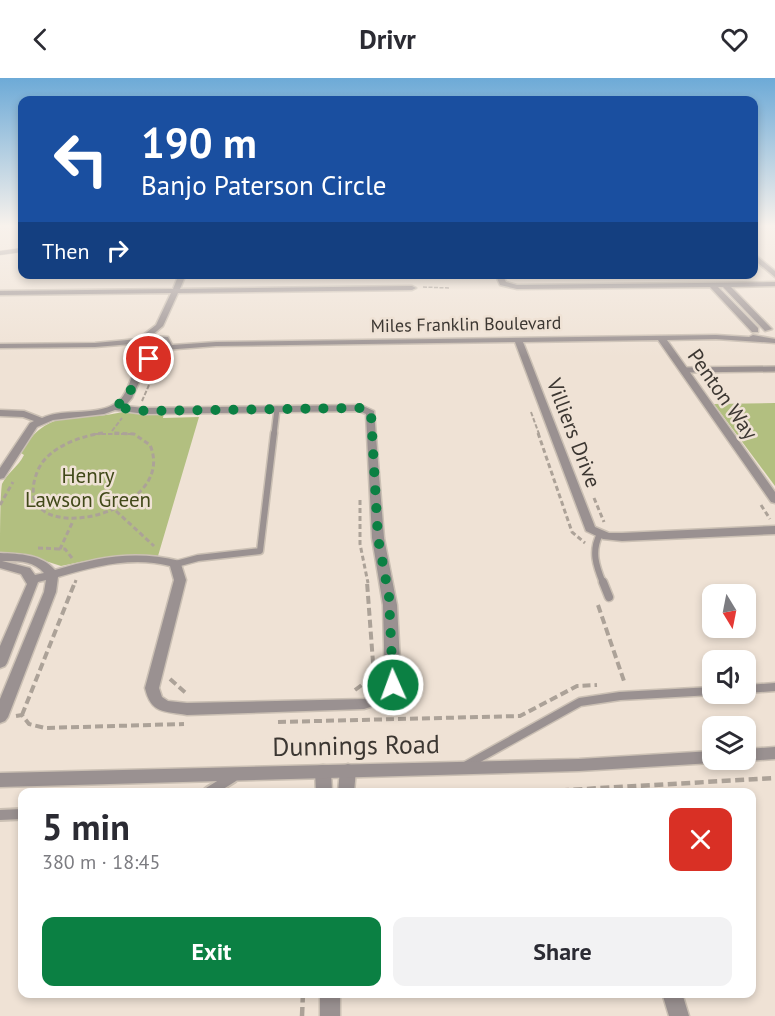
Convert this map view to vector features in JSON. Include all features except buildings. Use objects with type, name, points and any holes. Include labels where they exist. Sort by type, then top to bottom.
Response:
[{"type":"street","points":[[139,345],[159,326],[181,279]]},
{"type":"street","points":[[500,279],[503,284],[514,287],[775,284]]},
{"type":"street","points":[[642,279],[647,286]]},
{"type":"street","points":[[712,285],[753,330],[752,337],[760,340]]},
{"type":"street","points":[[725,285],[773,331]]},
{"type":"street","points":[[0,293],[412,288]]},
{"type":"street","points":[[159,326],[164,344]]},
{"type":"street","name":"Miles Franklin Boulevard","points":[[716,337],[753,330],[773,331]]},
{"type":"street","name":"Miles Franklin Boulevard","points":[[164,344],[716,337],[775,341]]},
{"type":"street","name":"Penton Way","points":[[661,338],[775,500]]},
{"type":"street","name":"Villiers Drive","points":[[518,340],[588,526],[600,534]]},
{"type":"street","points":[[0,346],[164,344]]},
{"type":"street","points":[[139,345],[164,344]]},
{"type":"street","points":[[0,476],[26,433],[42,421],[61,414],[104,411],[127,398],[141,368],[164,344]]},
{"type":"street","points":[[139,345],[141,368]]},
{"type":"street","points":[[33,580],[100,562],[150,560],[176,564],[180,580],[152,688],[153,697],[158,703],[169,708],[352,705],[381,700],[392,690],[394,681],[389,597],[378,538],[373,417],[368,410],[361,408],[145,411],[114,407]]},
{"type":"street","points":[[0,413],[24,414],[42,421]]},
{"type":"street","points":[[600,534],[622,537],[775,530]]},
{"type":"street","points":[[0,557],[35,561],[52,575]]},
{"type":"street","points":[[0,564],[20,568],[33,580]]},
{"type":"street","points":[[0,717],[50,592],[52,575]]},
{"type":"street","points":[[0,663],[30,596],[33,580]]},
{"type":"street","points":[[756,754],[775,753]]},
{"type":"street","name":"Dunnings Road","points":[[0,780],[461,768],[702,757]]},
{"type":"street","points":[[346,788],[348,770]]},
{"type":"street","points":[[323,771],[324,788]]},
{"type":"street","points":[[330,998],[330,1016]]},
{"type":"street","points":[[674,998],[679,1016]]},
{"type":"lane","points":[[684,370],[775,369]]},
{"type":"lane","points":[[176,564],[198,558],[252,554],[260,551],[277,409]]},
{"type":"lane","points":[[600,534],[594,542],[593,550],[609,597]]},
{"type":"lane","points":[[756,688],[775,687]]},
{"type":"lane","points":[[461,768],[580,702],[620,696],[702,692]]},
{"type":"lane","points":[[215,788],[237,774]]},
{"type":"lane","points":[[0,815],[18,814]]},
{"type":"path","points":[[412,288],[449,288]]},
{"type":"path","points":[[110,420],[133,419]]},
{"type":"path","points":[[107,432],[134,434],[150,445],[156,459],[154,469],[142,490],[116,510],[81,520],[55,519],[34,506],[30,493],[32,479],[47,458],[71,441],[107,432]]},
{"type":"path","points":[[0,505],[16,477]]},
{"type":"path","points":[[591,489],[604,522],[614,527]]},
{"type":"path","points":[[352,720],[351,691],[356,690],[374,676],[370,595],[360,544],[360,494]]},
{"type":"path","points":[[758,500],[771,520],[759,520]]},
{"type":"path","points":[[116,510],[154,546]]},
{"type":"path","points":[[609,597],[598,605],[626,684]]},
{"type":"path","points":[[173,669],[170,681],[187,694],[199,694]]},
{"type":"path","points":[[602,788],[775,778]]},
{"type":"path","points":[[302,1016],[303,998]]},
{"type":"green space","points":[[775,403],[775,486],[714,404]]},
{"type":"green space","name":"Henry Lawson Green","points":[[122,412],[164,413],[163,418],[199,417],[158,556],[100,558],[61,566],[30,556],[0,554],[2,484],[22,459],[24,455],[21,453],[31,438],[53,422]]},
{"type":"route","points":[[149,359],[141,368],[127,398],[114,407],[145,411],[361,408],[371,413],[378,538],[389,597],[393,685]]}]
